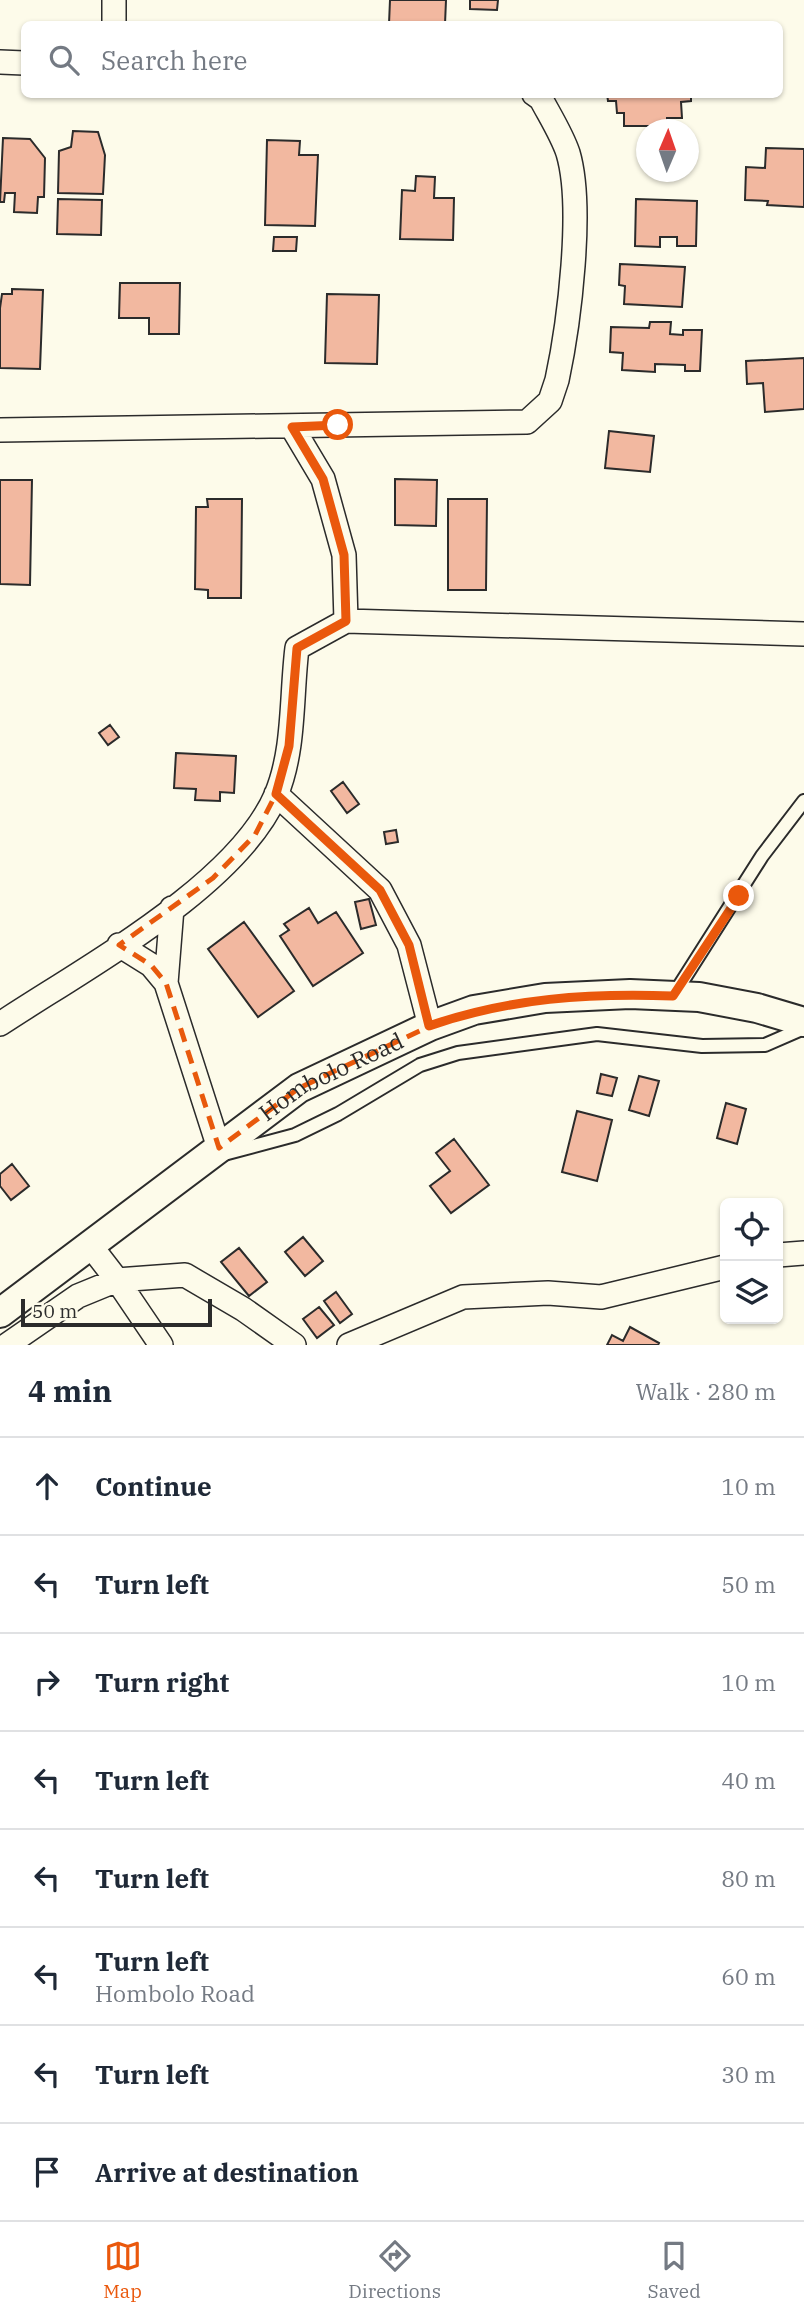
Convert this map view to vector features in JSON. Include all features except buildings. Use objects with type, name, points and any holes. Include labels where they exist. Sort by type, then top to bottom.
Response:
[{"type":"street","points":[[114,0],[114,21]]},
{"type":"street","points":[[0,62],[21,63]]},
{"type":"street","points":[[0,430],[527,422],[550,401],[561,359],[575,229],[574,186],[568,152],[540,98]]},
{"type":"street","points":[[292,427],[323,479],[344,555],[346,621]]},
{"type":"street","points":[[0,1024],[119,945],[213,878],[255,835],[276,794],[289,746],[297,648],[346,621],[804,634]]},
{"type":"street","points":[[276,794],[380,890],[409,945],[429,1026]]},
{"type":"street","points":[[172,908],[166,983],[211,1154]]},
{"type":"street","points":[[119,945],[151,965],[166,983]]},
{"type":"street","name":"Hombolo Road","points":[[0,1313],[299,1088],[429,1026],[474,1010],[545,998],[630,994],[673,996],[757,1008],[804,1023]]},
{"type":"street","points":[[90,1245],[160,1345]]},
{"type":"street","points":[[783,1255],[804,1253]]},
{"type":"street","points":[[349,1345],[463,1297],[548,1293],[601,1297],[720,1268]]},
{"type":"street","points":[[7,1345],[78,1296],[117,1280],[184,1275],[243,1309],[294,1345]]},
{"type":"lane","points":[[673,996],[762,856],[804,800]]},
{"type":"lane","points":[[211,1154],[295,1135],[338,1114],[420,1065],[458,1053],[597,1034],[702,1046],[765,1045],[804,1028]]},
{"type":"highlighted area","points":[[276,794],[380,890],[409,945],[430,1026],[299,1088],[219,1148],[166,983],[151,965],[119,945],[213,878],[255,835]]},
{"type":"route","points":[[338,425],[292,427],[323,479],[344,555],[346,621],[319,633],[297,648],[289,746],[276,794],[380,890],[409,945],[429,1026],[474,1010],[545,998],[630,994],[673,996],[739,896]]}]
